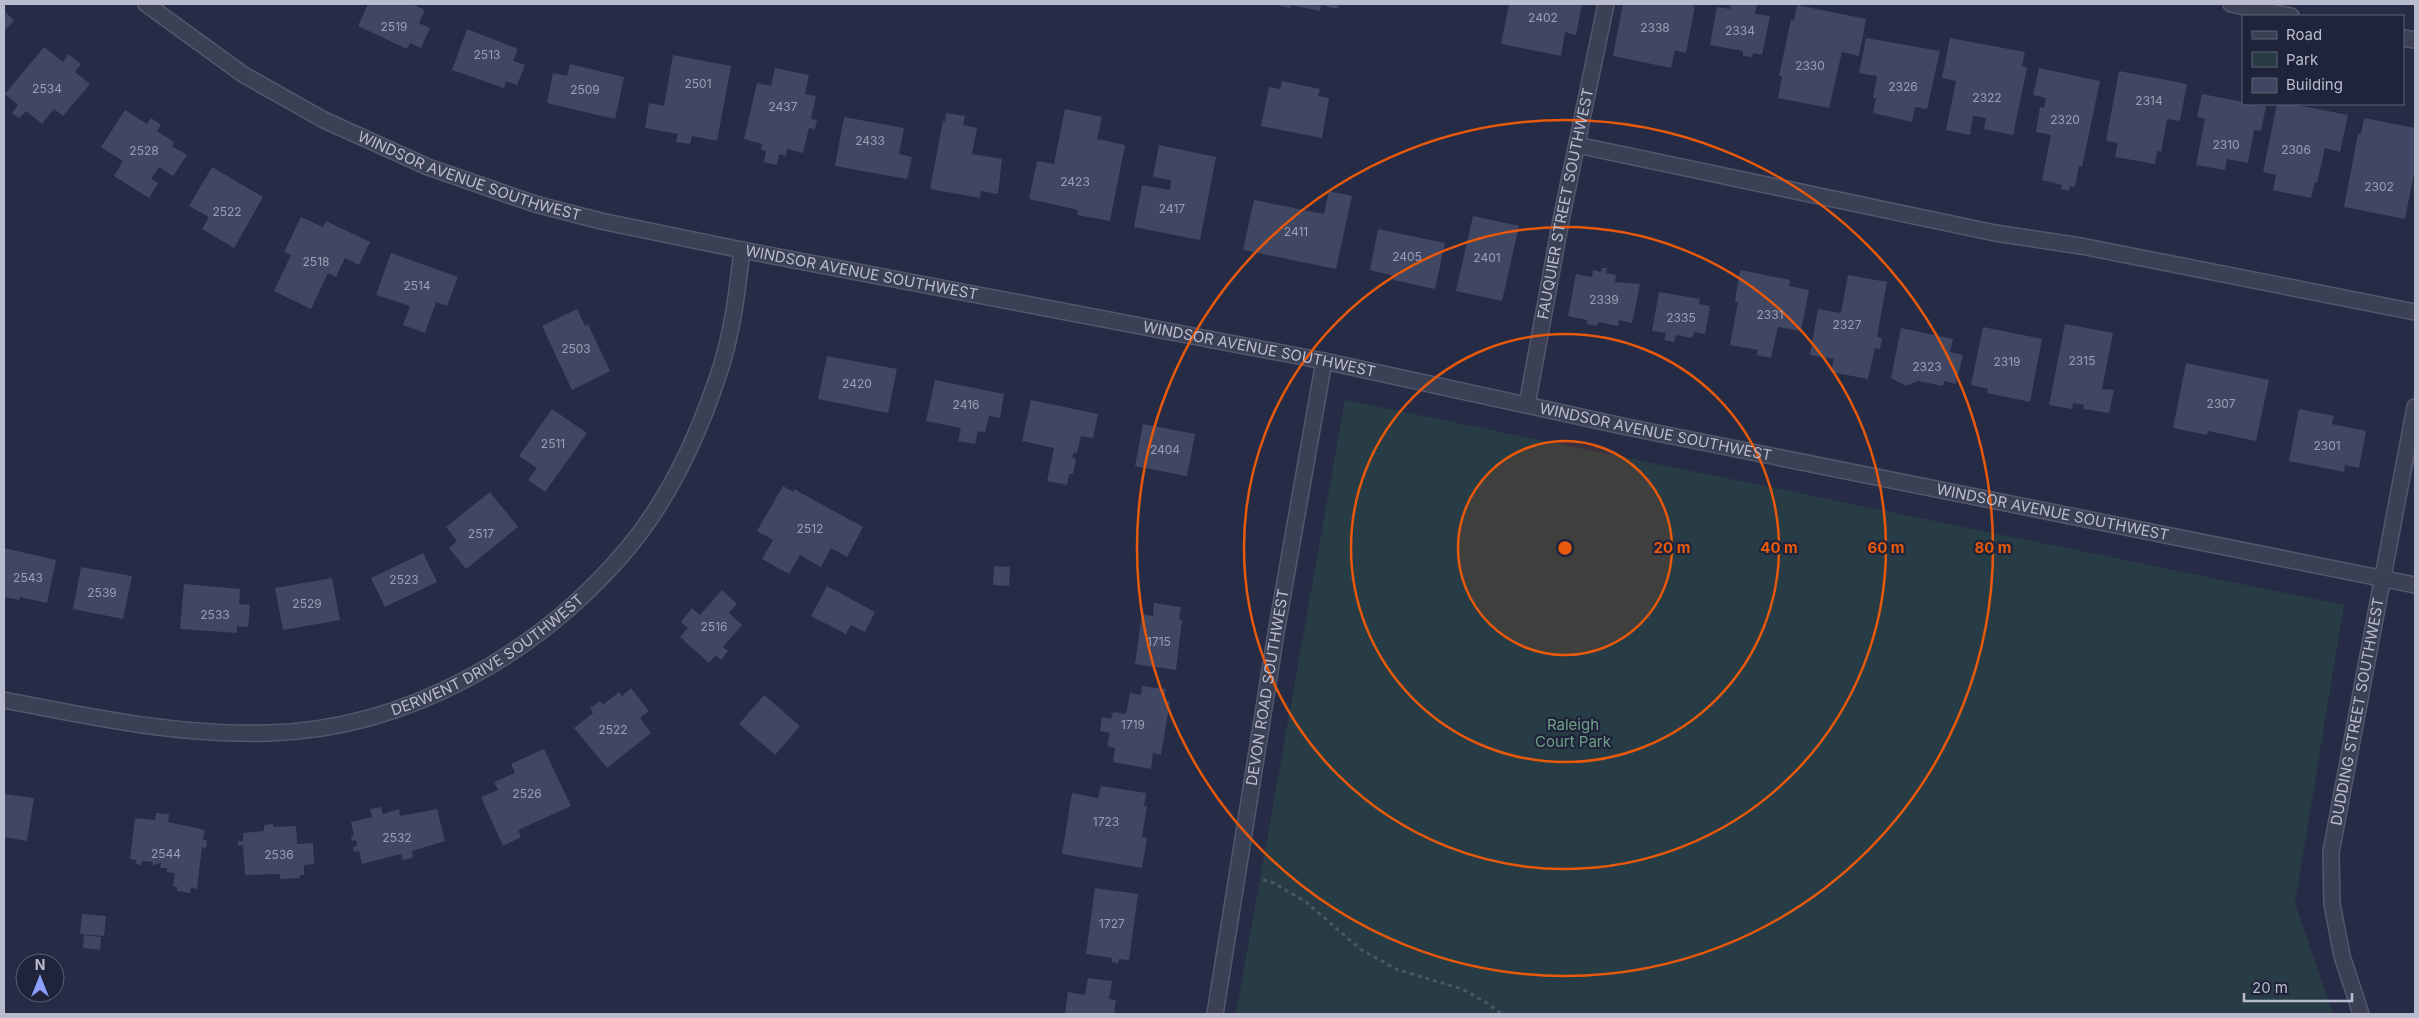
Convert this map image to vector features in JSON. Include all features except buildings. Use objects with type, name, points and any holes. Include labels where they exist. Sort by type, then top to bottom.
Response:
[{"type":"street","name":"WINDSOR AVENUE SOUTHWEST","points":[[146,4],[244,75],[324,120],[428,167],[554,209],[601,221],[742,250],[1324,361],[1636,429],[2415,585]]},
{"type":"street","name":"FAUQUIER STREET SOUTHWEST","points":[[1527,405],[1561,220],[1606,4]]},
{"type":"street","points":[[2231,4],[2286,15]]},
{"type":"street","points":[[1577,145],[1995,233],[2081,246],[2415,312]]},
{"type":"street","name":"DERWENT DRIVE SOUTHWEST","points":[[4,700],[120,723],[221,733],[272,733],[334,726],[384,714],[432,696],[480,672],[539,634],[591,589],[629,547],[663,497],[697,431],[718,377],[734,315],[742,250]]},
{"type":"street","name":"DEVON ROAD SOUTHWEST","points":[[1215,1014],[1276,633],[1324,361]]},
{"type":"street","name":"DUDDING STREET SOUTHWEST","points":[[2361,1014],[2342,956],[2332,904],[2331,852],[2415,407]]},
{"type":"path","points":[[1238,872],[1274,883],[1306,902],[1360,949],[1396,969],[1462,989],[1488,1003],[1502,1014]]},
{"type":"green space","name":"Raleigh Court Park","points":[[1345,400],[2344,605],[2295,903],[2333,1014],[1236,1014]]}]
